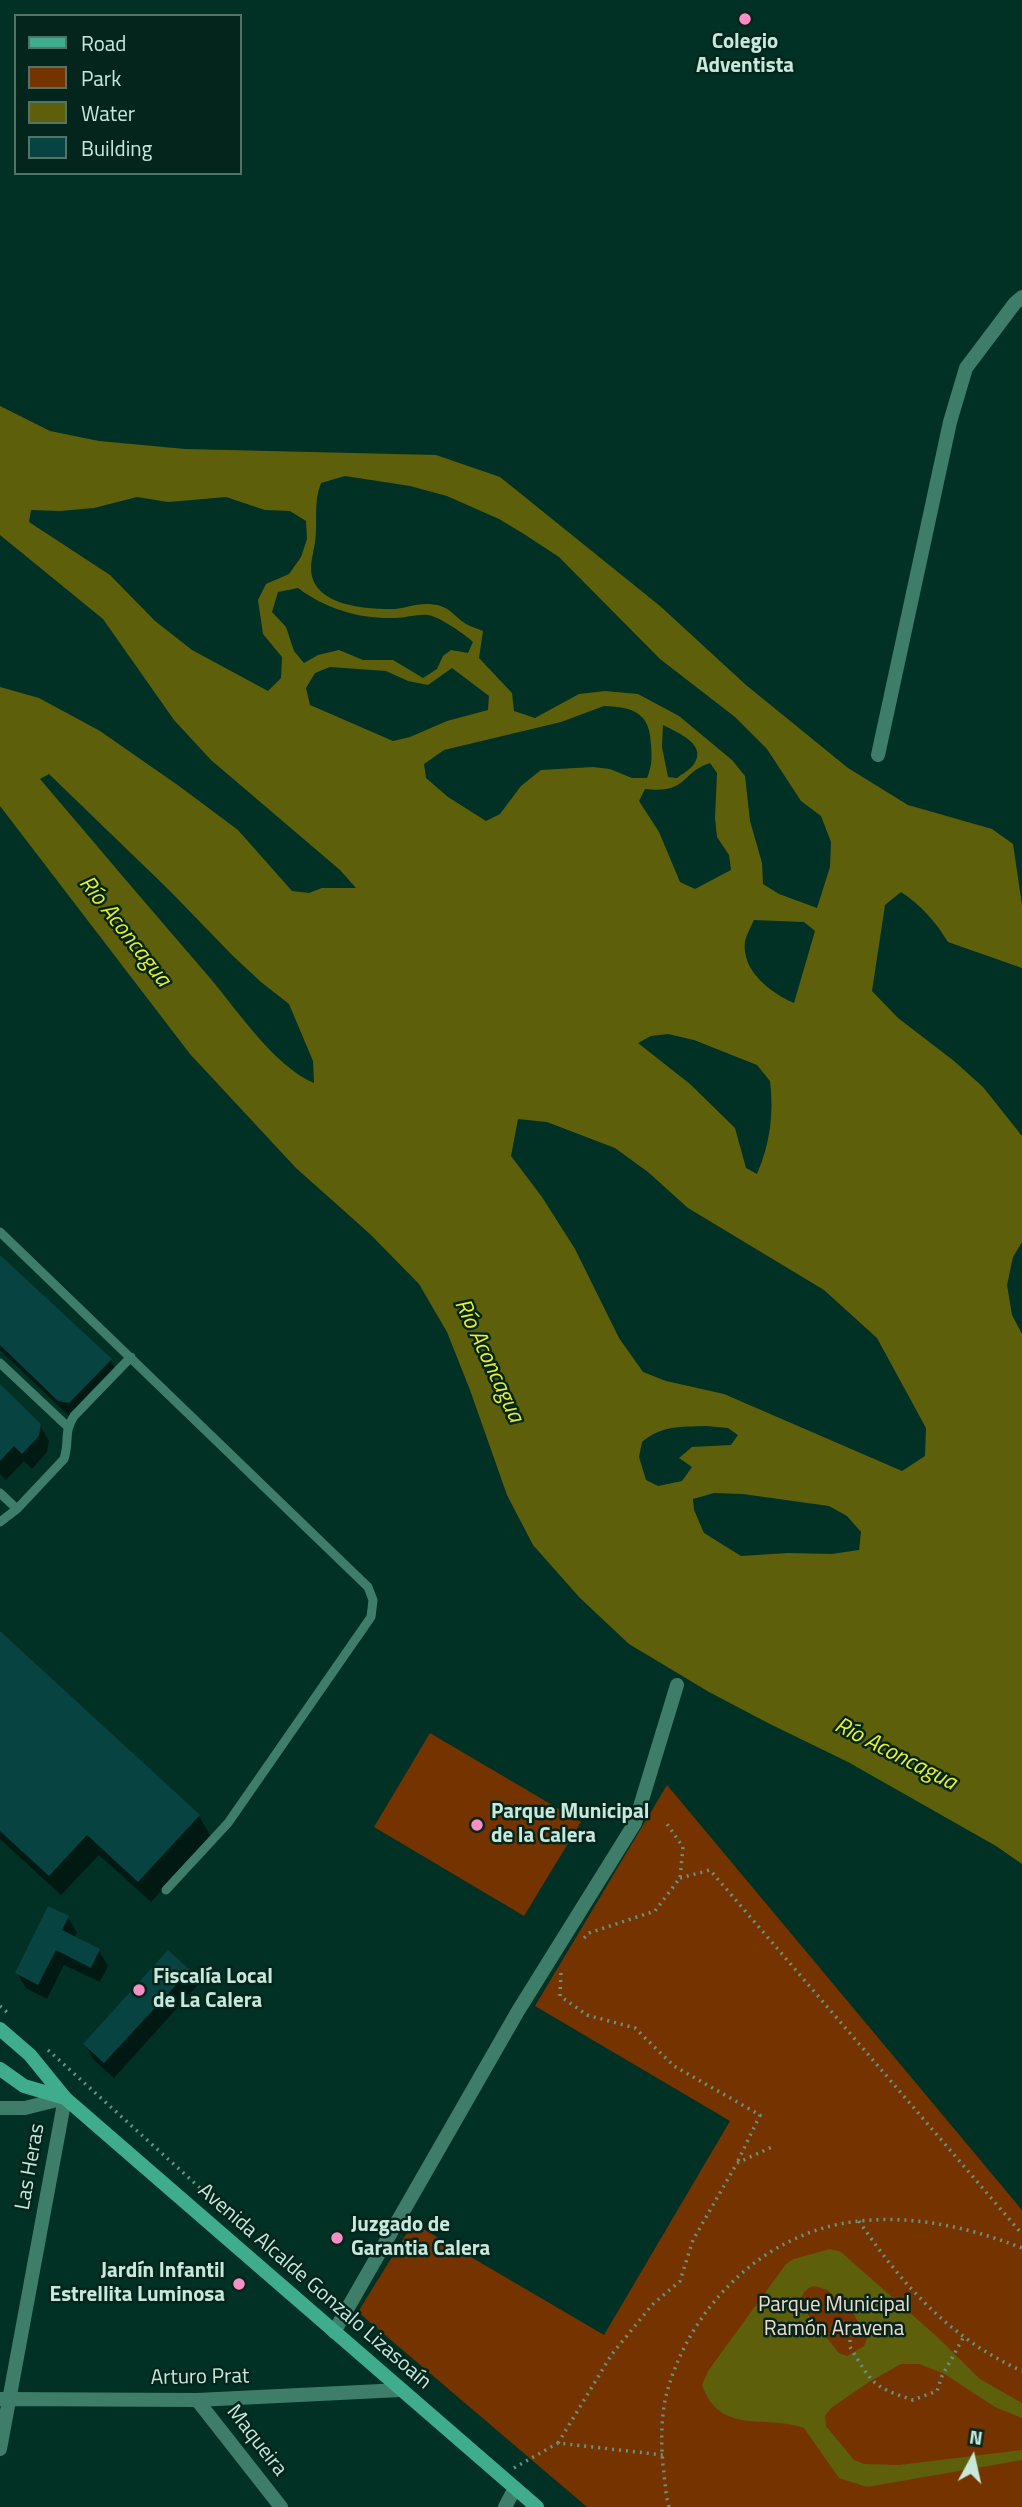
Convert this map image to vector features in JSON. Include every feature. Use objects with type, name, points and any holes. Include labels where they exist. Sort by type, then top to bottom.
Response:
[{"type":"main road","name":"Avenida Alcalde Gonzalo Lizasoaín","points":[[0,2029],[30,2055],[65,2098],[401,2390],[519,2482],[537,2507]]},
{"type":"main road","name":"Avenida Alcalde Gonzalo Lizasoaín","points":[[0,2069],[24,2086],[65,2098]]},
{"type":"street","points":[[878,755],[950,422],[966,368],[1022,297]]},
{"type":"street","points":[[334,2332],[518,2011],[635,1823],[677,1685]]},
{"type":"street","points":[[0,2108],[25,2108],[65,2098]]},
{"type":"street","name":"Las Heras","points":[[0,2449],[5,2399],[65,2098]]},
{"type":"street","name":"Arturo Prat","points":[[5,2399],[197,2400],[401,2390]]},
{"type":"street","name":"Maqueira","points":[[197,2400],[281,2507]]},
{"type":"street","points":[[505,2507],[519,2482]]},
{"type":"lane","points":[[0,1232],[368,1587],[373,1600],[370,1617],[228,1824],[166,1891]]},
{"type":"lane","points":[[0,1522],[17,1509],[64,1458],[67,1449],[67,1426],[131,1357]]},
{"type":"lane","points":[[0,1363],[67,1426]]},
{"type":"lane","points":[[0,1493],[17,1509]]},
{"type":"path","points":[[580,1943],[589,1933],[655,1911],[680,1878],[683,1847],[665,1821]]},
{"type":"path","points":[[680,1878],[710,1870],[1022,2234]]},
{"type":"path","points":[[519,2482],[516,2467],[558,2443],[612,2354],[652,2305],[680,2281],[693,2240],[760,2115],[674,2066],[635,2028],[587,2015],[560,1996],[562,1964]]},
{"type":"path","points":[[0,2006],[16,2021]]},
{"type":"path","points":[[40,2042],[294,2273]]},
{"type":"path","points":[[737,2162],[772,2147]]},
{"type":"path","points":[[669,2507],[663,2455],[665,2398],[680,2354],[703,2314],[734,2279],[771,2251],[813,2231],[859,2221],[903,2219],[953,2227],[1022,2248]]},
{"type":"path","points":[[859,2221],[906,2285],[962,2340],[1022,2371]]},
{"type":"path","points":[[850,2340],[850,2347],[873,2383],[884,2390],[913,2400],[937,2390],[962,2340]]},
{"type":"path","points":[[558,2443],[663,2455]]},
{"type":"green space","name":"Parque Municipal de la Calera","points":[[430,1733],[581,1822],[524,1916],[374,1827]]},
{"type":"green space","name":"Parque Municipal Ramón Aravena","points":[[667,1785],[1022,2210],[1022,2507],[587,2507],[358,2312],[413,2223],[604,2335],[730,2121],[535,2006]]},
{"type":"water","name":"Río Aconcagua","points":[[0,406],[50,431],[99,441],[185,449],[436,455],[500,477],[660,606],[746,685],[848,768],[908,805],[992,829],[1013,844],[1022,905],[1022,968],[948,942],[928,914],[901,892],[885,905],[872,991],[898,1018],[983,1087],[1022,1136],[1022,1242],[1013,1257],[1007,1285],[1012,1315],[1022,1334],[1022,1864],[996,1846],[848,1762],[709,1692],[629,1644],[580,1598],[533,1545],[507,1495],[447,1332],[419,1284],[370,1234],[296,1168],[190,1054],[0,806],[0,687],[39,698],[100,731],[179,786],[238,830],[292,891],[309,893],[322,888],[356,888],[340,870],[211,760],[174,720],[103,619],[0,535]],"holes":[[[345,476],[410,486],[447,496],[499,519],[559,557],[660,659],[735,717],[767,749],[801,801],[821,816],[831,842],[830,867],[817,908],[779,894],[763,884],[762,863],[750,821],[745,776],[732,760],[679,716],[638,694],[605,691],[579,694],[535,718],[514,711],[512,693],[479,658],[483,631],[468,625],[437,605],[423,604],[395,609],[365,608],[340,602],[320,590],[313,581],[311,569],[316,535],[317,498],[321,483]],[[137,497],[168,502],[226,497],[265,510],[290,511],[306,521],[307,539],[301,557],[289,574],[266,584],[258,600],[263,634],[282,657],[281,678],[268,691],[192,650],[155,621],[110,575],[29,522],[31,510],[94,508]],[[298,588],[332,607],[369,617],[432,616],[473,642],[468,653],[451,650],[443,656],[437,669],[423,678],[393,660],[363,660],[339,650],[318,655],[304,663],[294,651],[286,627],[272,612],[278,592]],[[330,667],[386,671],[408,681],[428,685],[452,668],[489,696],[488,710],[447,721],[410,737],[393,741],[310,705],[306,688],[315,673]],[[604,706],[632,710],[644,719],[650,734],[651,762],[647,778],[632,778],[610,769],[593,767],[541,770],[521,786],[500,814],[486,821],[448,797],[426,778],[424,764],[444,750],[561,722]],[[663,725],[689,740],[697,750],[694,764],[677,778],[668,777],[662,747]],[[710,763],[717,773],[717,837],[729,855],[731,870],[695,889],[680,882],[659,832],[639,801],[645,789],[659,790],[677,785]],[[49,774],[233,956],[289,1004],[313,1061],[314,1083],[299,1075],[271,1051],[40,779]],[[754,920],[804,922],[815,931],[794,1003],[759,979],[748,962],[745,941]],[[668,1034],[694,1040],[757,1065],[770,1081],[771,1105],[768,1140],[757,1174],[746,1168],[735,1128],[690,1084],[638,1043],[651,1036]],[[518,1119],[547,1122],[615,1148],[648,1172],[688,1208],[824,1290],[877,1338],[926,1428],[925,1456],[902,1471],[724,1394],[666,1381],[643,1372],[619,1338],[575,1249],[542,1197],[511,1156]],[[680,1427],[728,1428],[738,1435],[731,1445],[692,1447],[679,1458],[692,1467],[682,1481],[658,1486],[646,1480],[639,1457],[642,1442],[657,1432]],[[714,1493],[743,1494],[829,1506],[847,1516],[861,1532],[859,1550],[832,1554],[741,1556],[704,1533],[694,1510],[693,1499]]]},
{"type":"water","points":[[830,2249],[841,2252],[935,2335],[980,2379],[1022,2403],[1022,2418],[995,2407],[943,2373],[919,2364],[901,2364],[831,2408],[825,2416],[826,2426],[854,2460],[864,2464],[899,2465],[1022,2450],[1022,2460],[867,2487],[839,2478],[804,2428],[745,2420],[720,2411],[710,2401],[702,2385],[708,2371],[786,2264],[794,2259]],"holes":[[[815,2286],[827,2290],[852,2311],[867,2338],[864,2346],[847,2356],[839,2353],[801,2306],[802,2296],[808,2288]]]},
{"type":"building","points":[[0,1255],[112,1359],[69,1403],[58,1401],[0,1345]]},
{"type":"building","points":[[0,1384],[41,1424],[39,1436],[22,1454],[14,1446],[0,1461]]},
{"type":"building","points":[[0,1631],[200,1815],[138,1882],[87,1835],[49,1876],[0,1831]]},
{"type":"building","points":[[48,1906],[69,1916],[62,1930],[100,1949],[91,1968],[56,1950],[38,1985],[15,1973]]},
{"type":"building","points":[[168,1950],[190,1970],[104,2063],[83,2044]]},
{"type":"place","name":"Colegio Adventista","points":[[745,19]]},
{"type":"place","name":"Parque Municipal de la Calera","points":[[477,1825]]},
{"type":"place","name":"Fiscalía Local de La Calera","points":[[139,1990]]},
{"type":"place","name":"Juzgado de Garantia Calera","points":[[337,2238]]},
{"type":"place","name":"Jardín Infantil Estrellita Luminosa","points":[[239,2284]]}]
